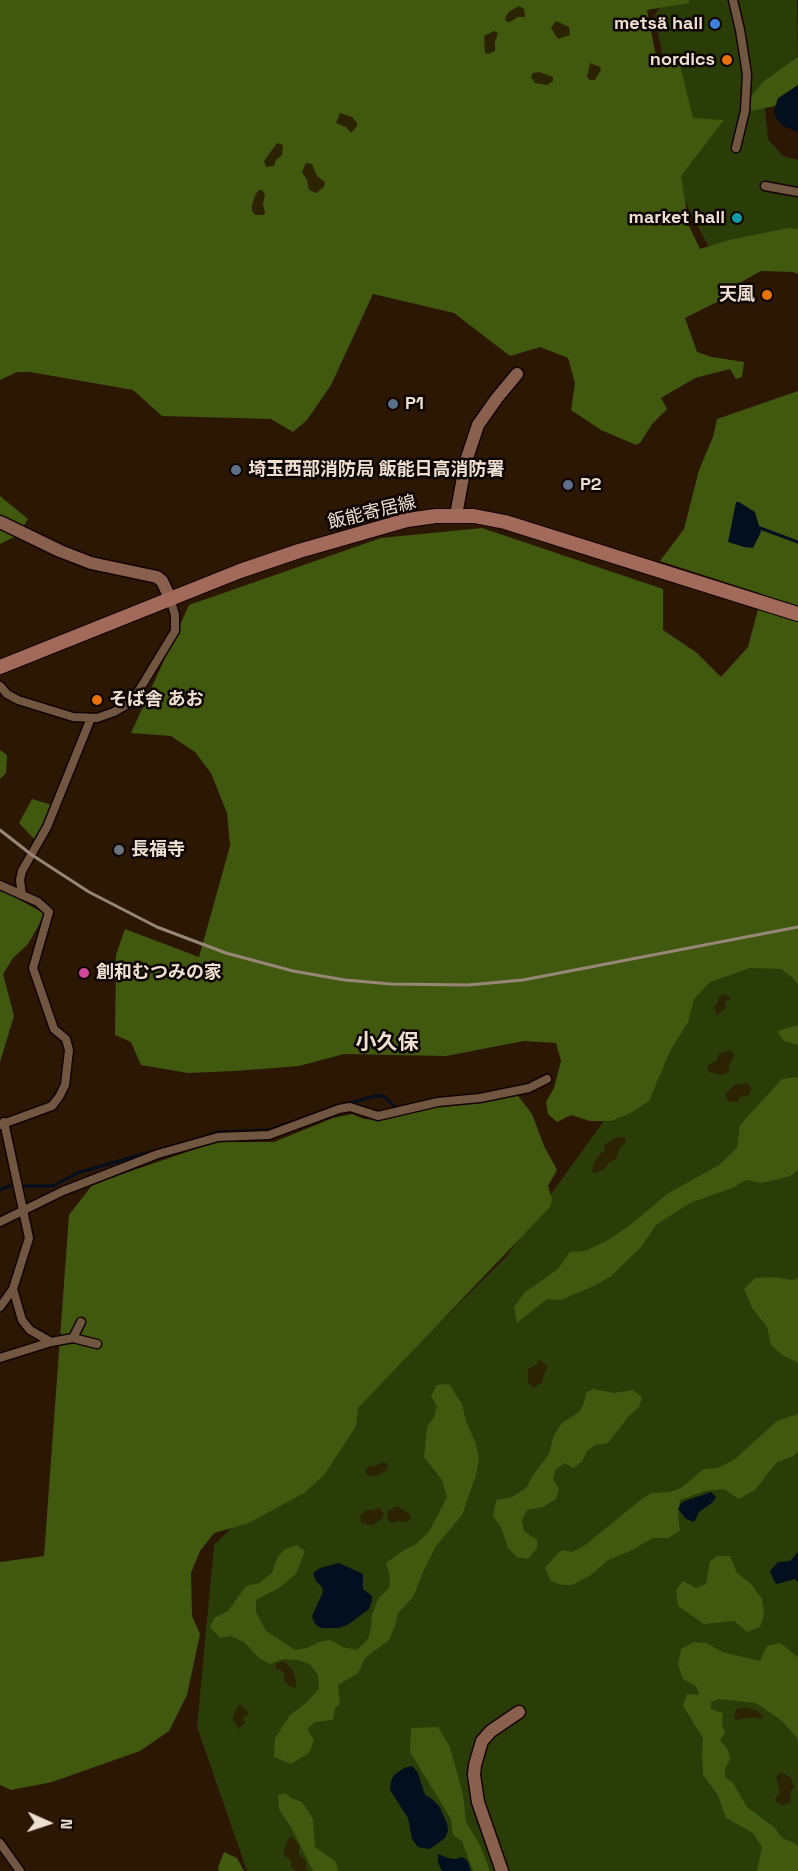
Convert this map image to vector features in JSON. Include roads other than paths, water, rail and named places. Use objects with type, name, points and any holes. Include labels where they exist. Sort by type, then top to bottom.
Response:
[{"type":"main road","name":"飯能寄居線","points":[[0,667],[170,598],[299,551],[422,517],[474,516],[505,522],[798,614]]},
{"type":"street","points":[[733,0],[747,74],[745,111],[736,148]]},
{"type":"street","points":[[765,186],[798,192]]},
{"type":"street","points":[[456,515],[464,470],[478,425],[496,398],[517,374]]},
{"type":"street","points":[[0,522],[91,563],[157,577],[162,581],[175,615],[175,631],[138,692],[126,705],[114,712],[91,718],[73,717],[18,700],[7,694],[0,686]]},
{"type":"street","points":[[22,895],[20,880],[22,871],[47,827],[91,718]]},
{"type":"street","points":[[0,885],[38,902],[49,912],[33,968],[54,1029],[66,1039],[69,1050],[64,1085],[52,1106],[2,1123],[29,1238],[13,1289],[0,1307]]},
{"type":"street","points":[[0,1222],[63,1191],[158,1154],[219,1137],[269,1135],[350,1107],[378,1116],[438,1102],[498,1095],[529,1088],[547,1079]]},
{"type":"street","points":[[13,1289],[22,1320],[30,1330],[51,1342]]},
{"type":"street","points":[[73,1338],[81,1322]]},
{"type":"street","points":[[0,1358],[51,1342],[73,1338],[97,1344]]},
{"type":"street","points":[[502,1871],[478,1802],[474,1775],[475,1765],[482,1741],[491,1731],[519,1712]]},
{"type":"street","points":[[0,1843],[20,1871]]},
{"type":"water","points":[[798,85],[798,132],[783,126],[774,112],[778,99]]},
{"type":"water","points":[[736,502],[755,512],[761,532],[753,548],[728,542]]},
{"type":"water","points":[[711,1492],[716,1497],[699,1512],[694,1522],[686,1519],[678,1509],[681,1503]]},
{"type":"water","points":[[798,1552],[798,1582],[795,1579],[777,1584],[770,1571],[778,1562],[790,1561]]},
{"type":"water","points":[[339,1563],[363,1574],[363,1589],[372,1596],[372,1601],[369,1609],[349,1624],[339,1628],[321,1628],[315,1624],[312,1616],[323,1592],[313,1573],[320,1568]]},
{"type":"water","points":[[412,1766],[418,1773],[425,1795],[439,1806],[447,1823],[448,1831],[445,1838],[430,1849],[418,1847],[412,1839],[408,1818],[390,1790],[394,1775]]},
{"type":"water","points":[[438,1854],[456,1859],[462,1857],[467,1860],[471,1871],[442,1871],[438,1862]]},
{"type":"waterway","points":[[760,528],[798,542]]},
{"type":"waterway","points":[[342,1105],[375,1096],[384,1096],[396,1108],[438,1098]]},
{"type":"waterway","points":[[194,1140],[218,1132],[269,1130],[318,1113]]},
{"type":"waterway","points":[[0,1190],[9,1186],[53,1186],[77,1173],[182,1143]]},
{"type":"railway","points":[[0,830],[32,855],[89,892],[157,927],[226,953],[293,971],[345,980],[391,984],[468,985],[523,980],[798,927]]},
{"type":"place","name":"metsä hall","points":[[715,24]]},
{"type":"place","name":"nordics","points":[[727,60]]},
{"type":"place","name":"market hall","points":[[737,218]]},
{"type":"place","name":"天風","points":[[767,295]]},
{"type":"place","name":"P1","points":[[393,404]]},
{"type":"place","name":"埼玉西部消防局 飯能日高消防署","points":[[236,470]]},
{"type":"place","name":"P2","points":[[568,485]]},
{"type":"place","name":"そば舎 あお","points":[[97,700]]},
{"type":"place","name":"長福寺","points":[[119,850]]},
{"type":"place","name":"創和むつみの家","points":[[84,973]]},
{"type":"district","name":"小久保","points":[[387,1043]]}]
